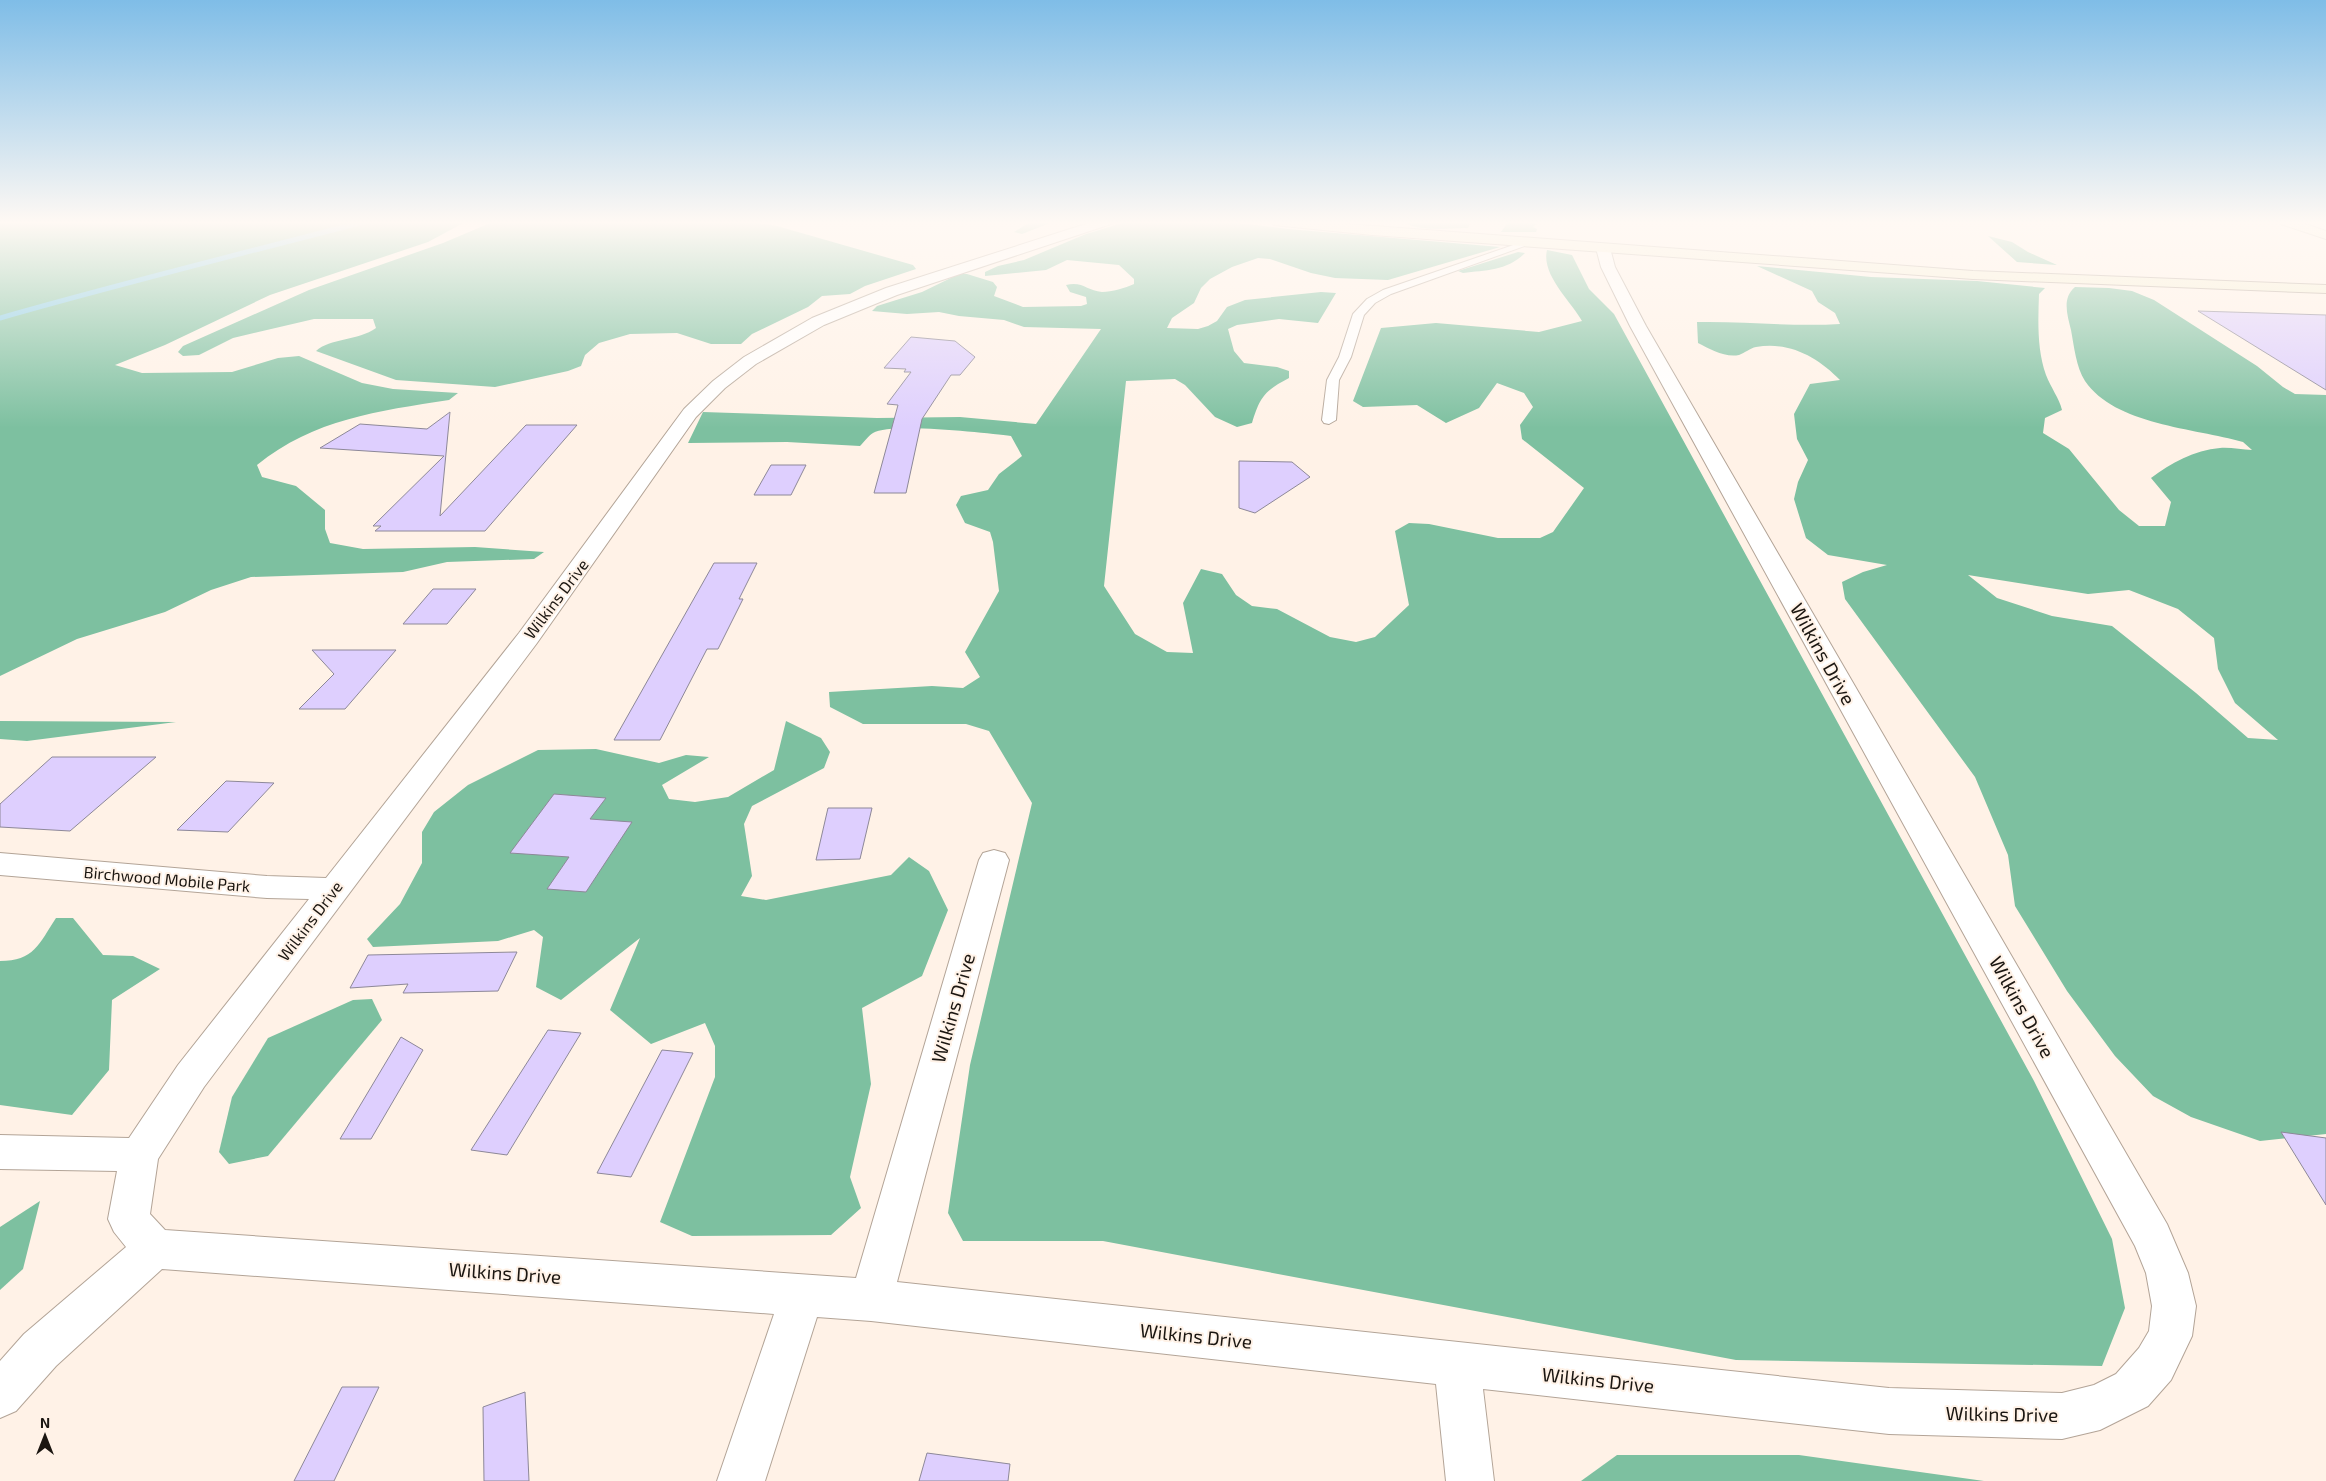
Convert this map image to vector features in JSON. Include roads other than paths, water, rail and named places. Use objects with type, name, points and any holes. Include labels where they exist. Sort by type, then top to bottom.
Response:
[{"type":"street","name":"Wilkins Drive","points":[[893,290],[869,298],[768,346],[738,366],[711,389],[690,412],[528,638],[191,1076],[139,1155],[129,1219],[154,1249],[871,1300],[1888,1411],[2062,1416],[2100,1407],[2132,1390],[2155,1364],[2170,1336],[2174,1306],[2167,1273],[2152,1237],[1619,290]]},
{"type":"street","name":"Wilkins Drive","points":[[871,1300],[994,860]]},
{"type":"street","name":"Birchwood Mobile Park","points":[[0,864],[267,887],[334,889]]},
{"type":"street","points":[[0,1152],[139,1155]]},
{"type":"street","points":[[0,1395],[40,1350],[154,1249]]},
{"type":"street","points":[[741,1481],[802,1294]]},
{"type":"street","points":[[1457,1364],[1470,1481]]},
{"type":"lane","points":[[1329,420],[1333,380],[1345,357],[1360,314],[1371,301],[1392,290]]},
{"type":"waterway","points":[[0,318],[101,290]]}]
